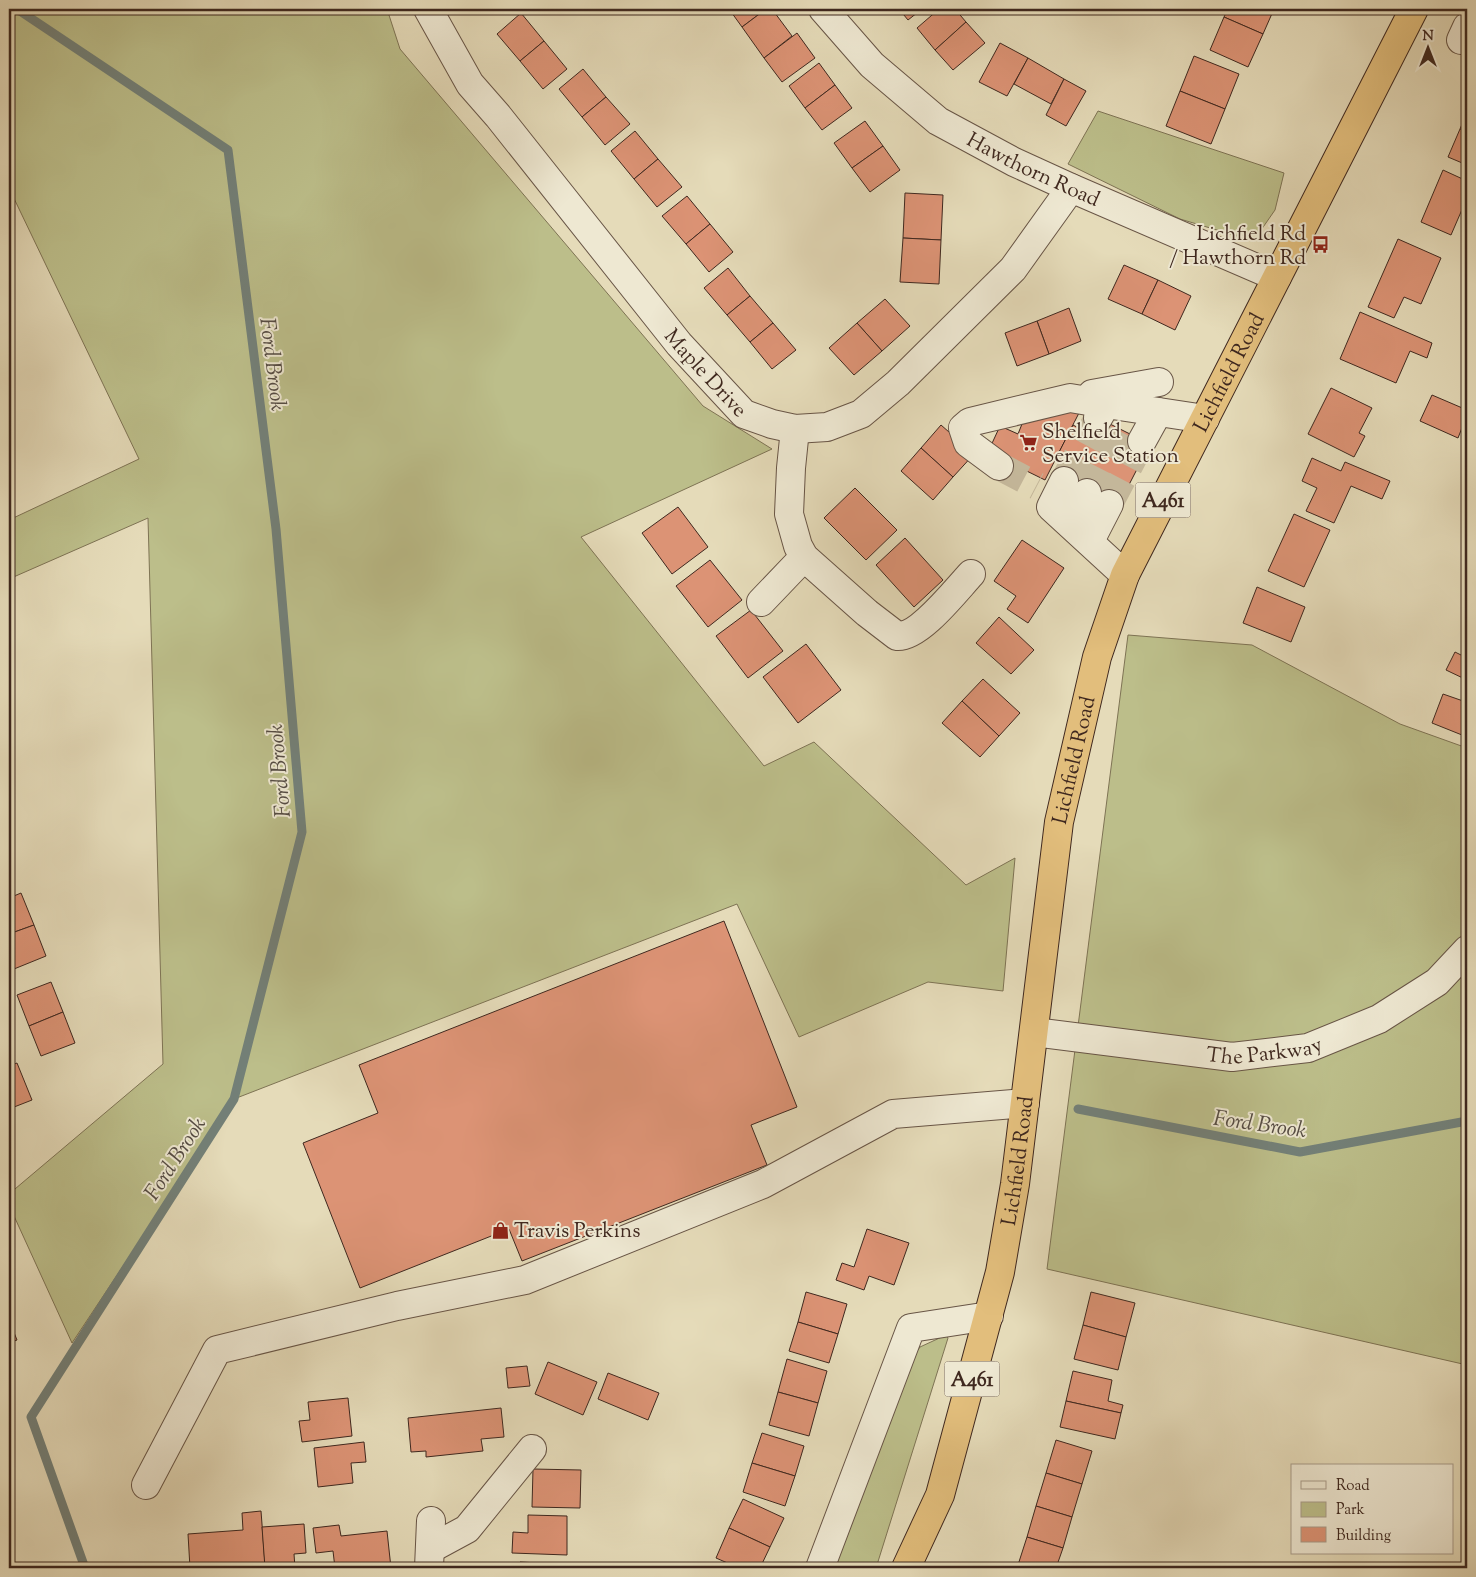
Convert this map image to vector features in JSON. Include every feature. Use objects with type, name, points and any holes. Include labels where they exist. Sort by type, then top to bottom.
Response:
[{"type":"highway","name":"Lichfield Road","points":[[906,1568],[940,1495],[1000,1272],[1015,1184],[1059,822],[1097,657],[1125,575],[1414,9]]},
{"type":"street","name":"Maple Drive","points":[[428,9],[470,84],[504,123],[679,344],[744,414],[772,424],[795,429],[827,428],[861,414],[898,383],[1013,269],[1071,188]]},
{"type":"street","name":"Hawthorn Road","points":[[823,9],[872,65],[938,121],[1014,162],[1277,277]]},
{"type":"street","points":[[1070,398],[1132,410]]},
{"type":"street","points":[[999,466],[968,443],[963,428],[970,422],[1070,398],[1132,410],[1205,419]]},
{"type":"street","points":[[795,429],[789,514],[798,546],[804,557],[867,613],[897,636],[907,635],[914,632],[935,612],[970,574]]},
{"type":"street","points":[[1062,515],[1087,493],[1062,515]]},
{"type":"street","points":[[1062,515],[1125,575]]},
{"type":"street","points":[[761,602],[804,557]]},
{"type":"street","name":"The Parkway","points":[[1034,1032],[1232,1058],[1308,1048],[1378,1019],[1437,982],[1467,950]]},
{"type":"street","points":[[146,1485],[217,1350],[397,1306],[525,1280],[763,1184],[893,1114],[1025,1103]]},
{"type":"street","points":[[820,1568],[911,1328],[988,1316]]},
{"type":"street","points":[[429,1559],[467,1528],[532,1449]]},
{"type":"street","points":[[429,1559],[432,1521]]},
{"type":"green space","points":[[9,9],[387,9],[400,49],[703,406],[772,449],[581,537],[764,766],[814,742],[966,885],[1015,858],[1003,991],[928,982],[799,1037],[737,904],[234,1099],[72,1343],[9,1205],[9,1194],[163,1064],[148,518],[9,579],[9,520],[139,459],[9,188]]},
{"type":"green space","points":[[1098,111],[1284,173],[1275,210],[1259,233],[1237,236],[1180,219],[1068,164]]},
{"type":"green space","points":[[1128,635],[1252,645],[1400,724],[1467,748],[1467,1365],[1047,1269]]},
{"type":"green space","points":[[946,1335],[948,1338],[876,1568],[835,1568],[909,1362],[920,1347]]},
{"type":"building","points":[[729,9],[766,9],[742,27]]},
{"type":"building","points":[[766,9],[772,9],[792,36],[764,58],[742,27]]},
{"type":"building","points":[[899,9],[922,9],[908,20]]},
{"type":"building","points":[[939,9],[955,9],[966,22],[935,50],[917,28]]},
{"type":"building","points":[[1228,9],[1274,9],[1263,34],[1224,17]]},
{"type":"building","points":[[521,13],[544,41],[520,61],[497,34]]},
{"type":"building","points":[[1224,17],[1263,34],[1248,67],[1210,50]]},
{"type":"building","points":[[966,22],[985,43],[953,70],[935,50]]},
{"type":"building","points":[[797,33],[815,58],[782,82],[764,58]]},
{"type":"building","points":[[544,41],[567,69],[543,89],[520,61]]},
{"type":"building","points":[[1000,43],[1028,58],[1007,96],[979,82]]},
{"type":"building","points":[[1194,56],[1239,74],[1225,109],[1180,91]]},
{"type":"building","points":[[1028,58],[1064,79],[1051,104],[1014,84]]},
{"type":"building","points":[[819,63],[835,85],[805,108],[789,86]]},
{"type":"building","points":[[583,69],[606,97],[582,117],[559,89]]},
{"type":"building","points":[[1064,79],[1086,91],[1066,126],[1046,115]]},
{"type":"building","points":[[835,85],[852,108],[822,130],[805,108]]},
{"type":"building","points":[[1180,91],[1225,109],[1211,144],[1166,126]]},
{"type":"building","points":[[606,97],[630,124],[605,145],[582,117]]},
{"type":"building","points":[[1467,112],[1467,132],[1460,129]]},
{"type":"building","points":[[865,121],[883,146],[852,168],[834,143]]},
{"type":"building","points":[[1460,129],[1467,132],[1467,165],[1448,157]]},
{"type":"building","points":[[635,131],[658,159],[634,179],[611,151]]},
{"type":"building","points":[[883,146],[900,170],[870,192],[852,168]]},
{"type":"building","points":[[658,159],[682,187],[657,207],[634,179]]},
{"type":"building","points":[[1443,170],[1467,181],[1467,198],[1451,235],[1421,222]]},
{"type":"building","points":[[905,193],[943,195],[941,240],[903,238]]},
{"type":"building","points":[[687,196],[710,224],[686,244],[662,216]]},
{"type":"building","points":[[710,224],[733,252],[709,272],[686,244]]},
{"type":"building","points":[[903,238],[941,240],[939,284],[900,282]]},
{"type":"building","points":[[1398,239],[1441,258],[1421,304],[1404,297],[1394,318],[1368,307]]},
{"type":"building","points":[[1124,265],[1158,280],[1142,314],[1108,299]]},
{"type":"building","points":[[728,268],[750,296],[727,315],[704,288]]},
{"type":"building","points":[[1158,280],[1191,296],[1175,330],[1142,314]]},
{"type":"building","points":[[750,296],[773,323],[750,342],[727,315]]},
{"type":"building","points":[[885,299],[910,326],[882,351],[857,323]]},
{"type":"building","points":[[1069,308],[1081,341],[1049,354],[1037,321]]},
{"type":"building","points":[[1360,312],[1432,343],[1427,358],[1410,351],[1396,383],[1340,359]]},
{"type":"building","points":[[1037,321],[1049,354],[1017,366],[1005,333]]},
{"type":"building","points":[[773,323],[796,350],[772,369],[750,342]]},
{"type":"building","points":[[857,323],[882,351],[854,375],[829,348]]},
{"type":"building","points":[[1331,388],[1372,408],[1359,433],[1365,436],[1354,457],[1308,434]]},
{"type":"building","points":[[1432,395],[1467,410],[1467,415],[1458,438],[1420,421]]},
{"type":"building","name":"Shelfield Service Station","points":[[1082,407],[1045,480],[988,452],[1000,426],[1018,434],[1026,414]]},
{"type":"building","name":"Shelfield Service Station","points":[[1094,416],[1150,444],[1117,508],[1058,478],[1065,465],[1055,460],[1073,425],[1086,432]]},
{"type":"building","points":[[941,425],[974,454],[953,477],[921,448]]},
{"type":"building","points":[[921,448],[953,477],[933,500],[901,471]]},
{"type":"building","points":[[1312,458],[1341,471],[1345,462],[1390,481],[1382,499],[1351,486],[1334,523],[1306,511],[1317,488],[1302,481]]},
{"type":"building","points":[[855,488],[897,530],[866,560],[824,518]]},
{"type":"building","points":[[678,507],[708,547],[672,574],[642,533]]},
{"type":"building","points":[[1294,514],[1330,530],[1304,587],[1268,571]]},
{"type":"building","points":[[905,538],[943,580],[914,607],[876,565]]},
{"type":"building","points":[[1022,540],[1064,568],[1028,623],[1007,609],[1016,596],[994,581]]},
{"type":"building","points":[[710,560],[742,600],[708,627],[676,586]]},
{"type":"building","points":[[1257,587],[1305,607],[1291,642],[1243,623]]},
{"type":"building","points":[[751,610],[783,651],[748,678],[716,636]]},
{"type":"building","points":[[999,617],[1034,650],[1011,674],[976,643]]},
{"type":"building","points":[[806,644],[841,690],[798,723],[763,677]]},
{"type":"building","points":[[1455,652],[1467,658],[1467,680],[1446,670]]},
{"type":"building","points":[[983,679],[1020,713],[999,736],[962,701]]},
{"type":"building","points":[[1443,694],[1466,702],[1467,699],[1467,737],[1432,723]]},
{"type":"building","points":[[962,701],[999,736],[980,757],[942,723]]},
{"type":"building","points":[[21,893],[34,925],[9,934],[9,898]]},
{"type":"building","points":[[724,921],[797,1107],[751,1125],[767,1165],[522,1261],[509,1229],[360,1288],[303,1143],[378,1113],[359,1065]]},
{"type":"building","points":[[34,925],[46,956],[14,969],[9,956],[9,934]]},
{"type":"building","points":[[51,982],[63,1012],[29,1026],[17,995]]},
{"type":"building","points":[[63,1012],[75,1043],[41,1056],[29,1026]]},
{"type":"building","points":[[17,1063],[32,1100],[9,1109],[9,1066]]},
{"type":"building","points":[[867,1229],[909,1243],[894,1285],[869,1276],[864,1290],[836,1280],[842,1263],[854,1267]]},
{"type":"building","points":[[806,1292],[847,1304],[838,1334],[798,1322]]},
{"type":"building","points":[[1091,1292],[1135,1303],[1126,1337],[1083,1325]]},
{"type":"building","points":[[9,1320],[17,1340],[9,1343]]},
{"type":"building","points":[[798,1322],[838,1334],[829,1363],[789,1351]]},
{"type":"building","points":[[1083,1325],[1126,1337],[1118,1370],[1074,1359]]},
{"type":"building","points":[[787,1359],[827,1371],[818,1403],[778,1392]]},
{"type":"building","points":[[548,1362],[597,1382],[583,1415],[535,1394]]},
{"type":"building","points":[[527,1366],[530,1386],[508,1388],[506,1368]]},
{"type":"building","points":[[1073,1371],[1112,1380],[1108,1401],[1123,1405],[1121,1413],[1066,1401]]},
{"type":"building","points":[[608,1373],[659,1393],[648,1420],[598,1399]]},
{"type":"building","points":[[778,1392],[818,1403],[809,1436],[769,1425]]},
{"type":"building","points":[[348,1398],[352,1436],[302,1442],[299,1421],[310,1420],[308,1402]]},
{"type":"building","points":[[1066,1401],[1121,1413],[1115,1439],[1060,1427]]},
{"type":"building","points":[[501,1408],[504,1437],[481,1439],[483,1451],[426,1457],[426,1451],[411,1452],[408,1418]]},
{"type":"building","points":[[762,1433],[804,1446],[795,1476],[752,1463]]},
{"type":"building","points":[[1056,1440],[1092,1451],[1082,1484],[1046,1473]]},
{"type":"building","points":[[364,1442],[366,1462],[351,1463],[353,1483],[318,1487],[314,1448]]},
{"type":"building","points":[[752,1463],[795,1476],[785,1506],[743,1492]]},
{"type":"building","points":[[533,1469],[581,1470],[580,1508],[532,1507]]},
{"type":"building","points":[[1046,1473],[1082,1484],[1072,1517],[1036,1506]]},
{"type":"building","points":[[743,1499],[784,1518],[770,1547],[729,1528]]},
{"type":"building","points":[[1036,1506],[1072,1517],[1063,1548],[1027,1537]]},
{"type":"building","points":[[261,1511],[265,1564],[190,1568],[188,1534],[243,1530],[242,1513]]},
{"type":"building","points":[[528,1515],[567,1516],[567,1555],[512,1553],[513,1532],[528,1533]]},
{"type":"building","points":[[304,1524],[306,1553],[294,1554],[295,1568],[265,1568],[262,1527]]},
{"type":"building","points":[[339,1525],[341,1536],[387,1531],[391,1568],[335,1568],[333,1551],[316,1553],[313,1528]]},
{"type":"building","points":[[729,1528],[770,1547],[760,1568],[739,1568],[716,1558]]},
{"type":"building","points":[[1027,1537],[1063,1548],[1056,1568],[1017,1568]]},
{"type":"building","points":[[520,1562],[558,1564],[557,1568],[520,1568]]},
{"type":"waterway","name":"Ford Brook","points":[[17,9],[228,150],[276,529],[302,832],[234,1099],[31,1417],[85,1568]]},
{"type":"waterway","name":"Ford Brook","points":[[1078,1109],[1300,1152],[1467,1121]]},
{"type":"tunnel","points":[[1064,481],[1098,418]]},
{"type":"tunnel","points":[[1087,493],[1120,429]]},
{"type":"tunnel","points":[[1109,504],[1142,441]]},
{"type":"tunnel","points":[[999,466],[1037,486]]},
{"type":"place","name":"Lichfield Rd / Hawthorn Rd","points":[[1320,245]]},
{"type":"place","name":"Shelfield Service Station","points":[[1028,443]]},
{"type":"place","name":"Travis Perkins","points":[[500,1230]]}]
